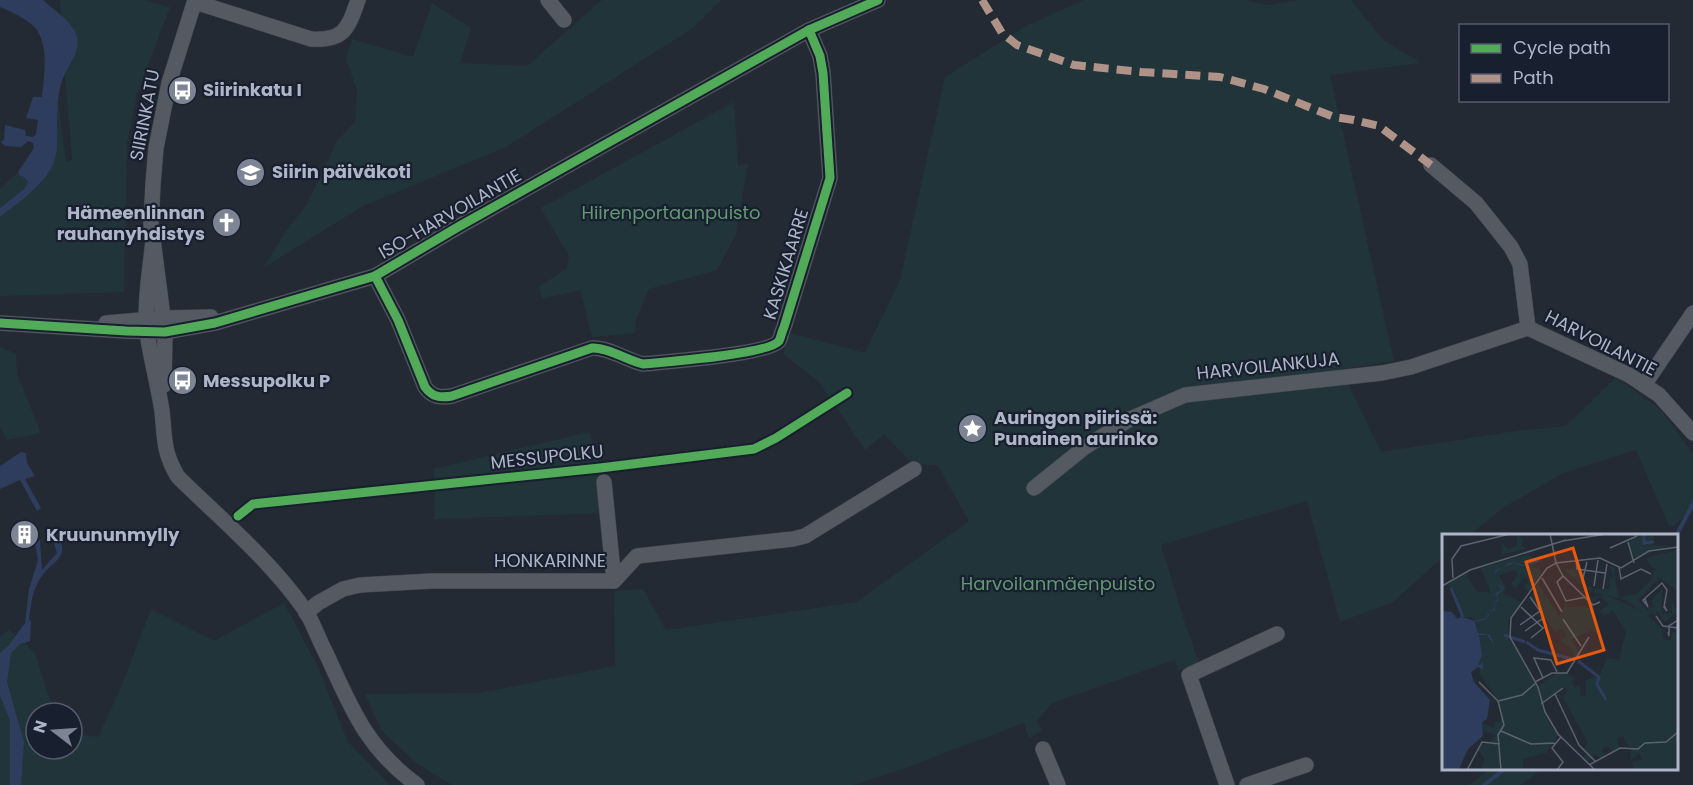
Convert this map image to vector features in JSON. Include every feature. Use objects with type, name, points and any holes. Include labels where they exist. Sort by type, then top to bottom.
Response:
[{"type":"street","points":[[195,1],[311,39],[329,40],[341,33],[350,21],[358,0]]},
{"type":"street","points":[[548,0],[564,20]]},
{"type":"street","name":"ISO-HARVOILANTIE","points":[[0,323],[76,327],[164,325],[191,328],[375,276],[809,30],[878,0]]},
{"type":"street","name":"SIIRINKATU","points":[[161,409],[164,325],[152,224],[156,148],[169,83],[195,1]]},
{"type":"street","name":"KASKIKAARRE","points":[[375,276],[394,311],[425,387],[432,395],[439,397],[452,396],[592,348],[601,348],[627,360],[643,364],[771,346],[778,341],[784,327],[830,178],[824,73],[820,56],[809,30]]},
{"type":"street","name":"HARVOILANTIE","points":[[1431,165],[1476,203],[1511,247],[1520,264],[1527,328],[1629,375],[1659,395],[1693,433]]},
{"type":"street","name":"SIIRINKATU","points":[[153,240],[147,297],[147,326],[161,409]]},
{"type":"street","points":[[1644,385],[1693,313]]},
{"type":"street","name":"HARVOILANKUJA","points":[[1034,488],[1085,447],[1130,419],[1185,395],[1382,373],[1411,367],[1527,328]]},
{"type":"street","points":[[161,409],[165,448],[169,462],[178,477],[278,573],[306,613],[359,724],[376,749],[417,785]]},
{"type":"street","name":"HONKARINNE","points":[[306,613],[318,603],[343,589],[360,585],[432,580],[614,581],[637,556],[805,536],[914,469]]},
{"type":"street","points":[[604,482],[614,581]]},
{"type":"street","points":[[1227,785],[1189,675],[1277,634]]},
{"type":"street","points":[[1043,749],[1058,785]]},
{"type":"street","points":[[1247,785],[1306,765]]},
{"type":"green space","points":[[60,0],[143,0],[170,7],[137,94],[127,143],[124,292],[0,296],[0,217],[40,185],[57,149],[58,99],[66,162],[72,160],[65,75],[73,62],[69,22],[61,16]]},
{"type":"green space","points":[[602,0],[722,0],[693,28],[506,147],[363,206],[263,268],[287,230],[308,203],[337,141],[355,122],[357,90],[346,59],[352,39],[413,57],[432,3],[471,28],[460,63],[527,66]]},
{"type":"green space","name":"Harvoilanmäenpuisto","points":[[1084,0],[1245,0],[1267,5],[1301,0],[1351,0],[1383,40],[1421,63],[1330,75],[1394,361],[1341,369],[1381,452],[1516,431],[1566,426],[1616,377],[1661,410],[1693,454],[1693,510],[1670,528],[1636,450],[1563,473],[1503,508],[1470,534],[1442,534],[1442,558],[1393,602],[1340,622],[1307,501],[1161,545],[1199,663],[1178,670],[1175,660],[1052,703],[1037,721],[1042,731],[1029,738],[1024,723],[897,771],[853,785],[452,785],[416,763],[382,731],[365,694],[480,693],[615,666],[614,591],[643,589],[666,630],[857,602],[969,521],[938,466],[912,463],[884,434],[865,450],[819,382],[783,354],[790,333],[865,353],[900,280],[945,77],[1028,25]]},
{"type":"green space","name":"Hiirenportaanpuisto","points":[[734,102],[738,166],[748,163],[736,234],[717,270],[649,289],[636,319],[635,333],[592,337],[580,290],[542,299],[539,287],[566,269],[569,256],[541,208]]},
{"type":"green space","points":[[18,172],[28,182],[24,189],[0,208],[0,189]]},
{"type":"green space","points":[[0,347],[16,354],[17,374],[41,433],[7,440],[0,426]]},
{"type":"green space","points":[[589,432],[604,482],[608,513],[434,519],[433,469]]},
{"type":"green space","points":[[284,603],[318,667],[348,742],[390,785],[0,785],[0,636],[9,630],[35,653],[50,701],[24,701],[24,761],[84,761],[84,735],[98,737],[119,692],[151,609],[214,641]]},
{"type":"green space","points":[[1488,770],[1541,770],[1521,785],[1469,785]]},
{"type":"water","points":[[0,0],[43,0],[72,26],[78,43],[59,92],[55,159],[50,170],[36,188],[0,217],[0,208],[24,189],[28,182],[18,172],[34,148],[33,143],[28,141],[21,147],[5,146],[1,142],[4,140],[5,125],[25,130],[26,136],[33,137],[36,134],[38,120],[26,118],[33,97],[42,97],[45,63],[41,37],[37,30],[25,20],[0,7]]},
{"type":"water","points":[[21,452],[26,453],[27,463],[35,476],[25,479],[41,508],[37,511],[20,480],[0,489],[0,466]]},
{"type":"water","points":[[56,529],[61,540],[61,554],[43,574],[34,591],[29,619],[31,622],[30,641],[20,644],[11,653],[7,682],[24,742],[21,785],[10,785],[10,720],[0,696],[0,653],[25,623],[29,589],[38,560],[35,544],[40,540],[42,570],[57,553],[51,533]]},
{"type":"waterway","points":[[1677,534],[1693,504]]},
{"type":"waterway","points":[[1484,785],[1503,770]]},
{"type":"marked path","points":[[982,0],[1002,33],[1017,45],[1074,65],[1220,77],[1264,89],[1334,117],[1379,126],[1431,165]]},
{"type":"cycle path","points":[[0,323],[165,332],[215,323],[375,276],[809,30],[878,0]]},
{"type":"cycle path","points":[[375,276],[398,320],[425,387],[430,393],[440,397],[452,396],[592,348],[643,364],[716,357],[771,346],[779,341],[830,178],[823,73],[820,56],[809,30]]},
{"type":"cycle path","name":"MESSUPOLKU","points":[[238,516],[253,504],[600,468],[754,449],[776,438],[847,393]]},
{"type":"place","name":"Siirinkatu I","points":[[182,90]]},
{"type":"place","name":"Siirin päiväkoti","points":[[251,172]]},
{"type":"place","name":"Hämeenlinnan rauhanyhdistys","points":[[226,223]]},
{"type":"place","name":"Messupolku P","points":[[182,381]]},
{"type":"place","name":"Auringon piirissä: Punainen aurinko","points":[[973,428]]},
{"type":"place","name":"Kruununmylly","points":[[25,535]]}]
